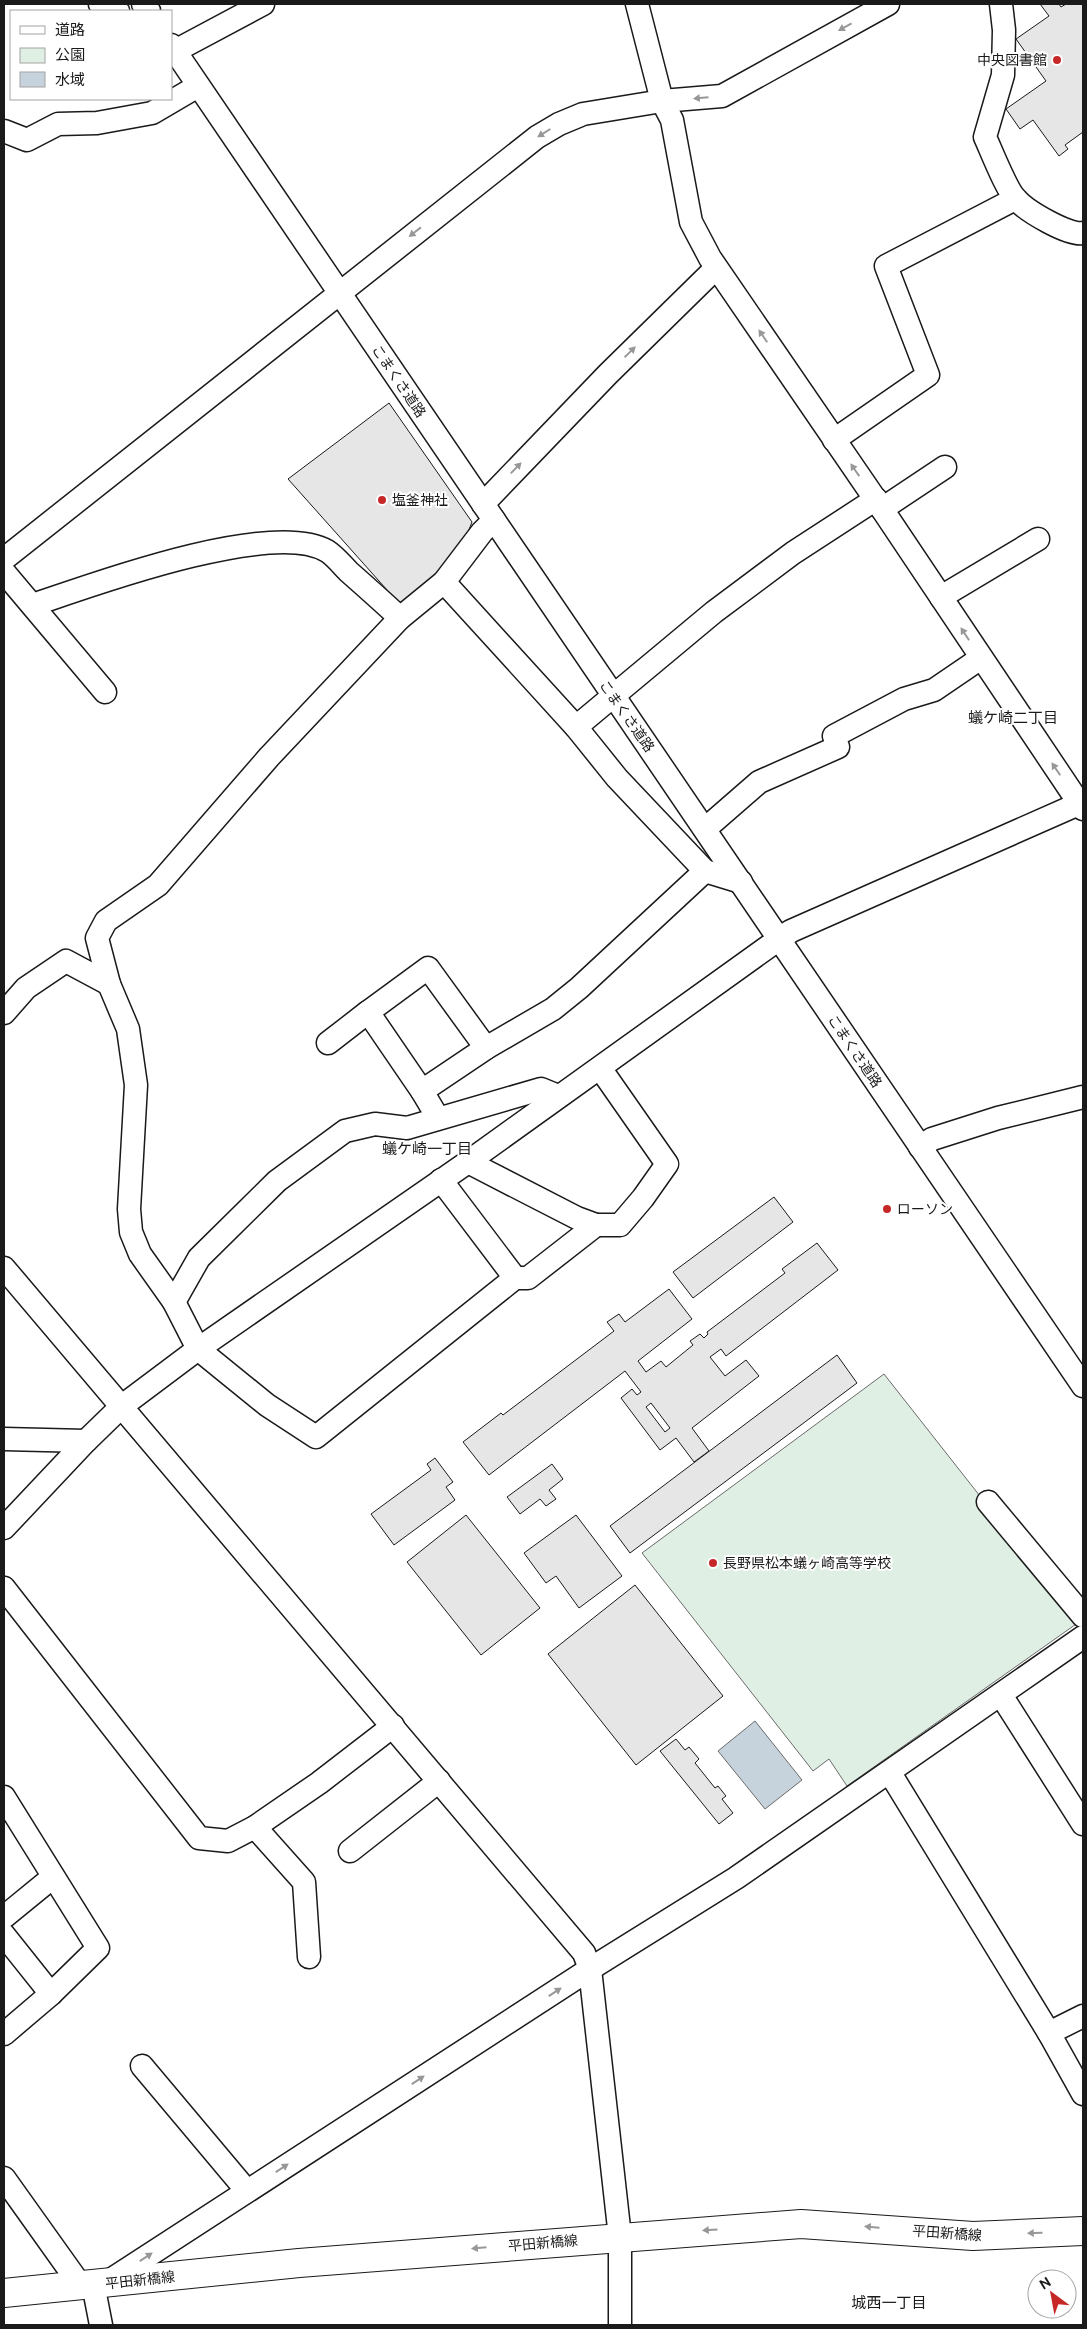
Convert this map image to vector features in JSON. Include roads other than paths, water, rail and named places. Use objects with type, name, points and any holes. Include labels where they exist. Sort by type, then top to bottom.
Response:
[{"type":"main road","name":"平田新橋線","points":[[4,2293],[299,2263],[801,2224],[974,2236],[1083,2231]]},
{"type":"street","points":[[100,4],[115,10]]},
{"type":"street","points":[[173,48],[262,4]]},
{"type":"street","points":[[4,1528],[86,1440],[122,1406],[198,1349],[468,1162],[779,939],[791,932],[1082,805],[981,658],[879,504],[716,268],[691,222],[672,120],[662,101],[637,4]]},
{"type":"street","points":[[4,559],[537,137],[559,124],[583,114],[662,101],[722,96],[888,4]]},
{"type":"street","points":[[1001,4],[1004,30],[1003,75],[985,137],[1015,199],[1053,225],[1077,234],[1083,233]]},
{"type":"street","name":"こまくさ道路","points":[[173,48],[1083,1386]]},
{"type":"street","points":[[4,131],[27,140],[58,124],[97,123],[152,113],[198,86]]},
{"type":"street","points":[[834,440],[928,375],[886,266],[1015,199]]},
{"type":"street","points":[[596,1225],[528,1278],[515,1278],[316,1437],[267,1405],[198,1349],[174,1302],[140,1254],[131,1232],[129,1209],[136,1085],[128,1029],[108,984],[97,938],[106,921],[158,885],[269,756],[400,618],[444,582],[482,532],[488,512],[608,374],[716,268]]},
{"type":"street","points":[[576,727],[612,695],[746,588],[793,554],[945,467]]},
{"type":"street","points":[[941,597],[1038,539]]},
{"type":"street","points":[[33,605],[146,567],[237,547],[282,541],[306,544],[327,551],[400,618]]},
{"type":"street","points":[[4,572],[105,692]]},
{"type":"street","points":[[444,582],[576,727],[617,778],[705,871],[740,882]]},
{"type":"street","points":[[705,829],[759,782],[838,747],[834,736],[904,699],[934,690],[981,658]]},
{"type":"street","points":[[422,1091],[486,1048],[559,1004],[612,958],[705,871]]},
{"type":"street","points":[[4,1013],[26,988],[66,961],[108,984]]},
{"type":"street","points":[[328,1042],[428,968],[486,1048]]},
{"type":"street","points":[[368,1012],[422,1091],[438,1118]]},
{"type":"street","points":[[468,1162],[576,1218],[596,1225],[620,1225],[643,1198],[667,1164],[600,1068]]},
{"type":"street","points":[[174,1302],[199,1258],[277,1181],[346,1131],[375,1124],[407,1128],[541,1088],[558,1096]]},
{"type":"street","points":[[920,1146],[932,1139],[998,1118],[1083,1097]]},
{"type":"street","points":[[441,1180],[515,1278]]},
{"type":"street","points":[[4,1268],[584,1953],[590,1969],[620,2237],[620,2325]]},
{"type":"street","points":[[4,1439],[86,1440]]},
{"type":"street","points":[[988,1502],[1083,1616]]},
{"type":"street","points":[[4,1588],[199,1838],[228,1841],[255,1827],[319,1783],[393,1726]]},
{"type":"street","points":[[93,2285],[247,2191],[590,1969],[736,1878],[890,1773],[1083,1637]]},
{"type":"street","points":[[1001,1695],[1083,1824]]},
{"type":"street","points":[[890,1773],[1049,2033],[1083,2094]]},
{"type":"street","points":[[350,1851],[439,1781]]},
{"type":"street","points":[[4,1797],[98,1948],[51,1994],[4,2034]]},
{"type":"street","points":[[255,1827],[304,1882],[309,1957]]},
{"type":"street","points":[[4,1917],[53,1876]]},
{"type":"street","points":[[4,1934],[51,1994]]},
{"type":"street","points":[[1049,2033],[1083,2016]]},
{"type":"street","points":[[142,2066],[247,2191]]},
{"type":"street","points":[[4,2178],[93,2285],[101,2325]]},
{"type":"water","points":[[755,1721],[802,1780],[765,1809],[718,1751]]},
{"type":"place","name":"中央図書館","points":[[1057,60]]},
{"type":"place","name":"塩釜神社","points":[[382,500]]},
{"type":"place","name":"ローソン","points":[[887,1209]]},
{"type":"place","name":"長野県松本蟻ヶ崎高等学校","points":[[713,1563]]},
{"type":"district","name":"蟻ケ崎二丁目","points":[[1013,717]]},
{"type":"district","name":"蟻ケ崎一丁目","points":[[427,1148]]},
{"type":"district","name":"城西一丁目","points":[[889,2302]]}]
